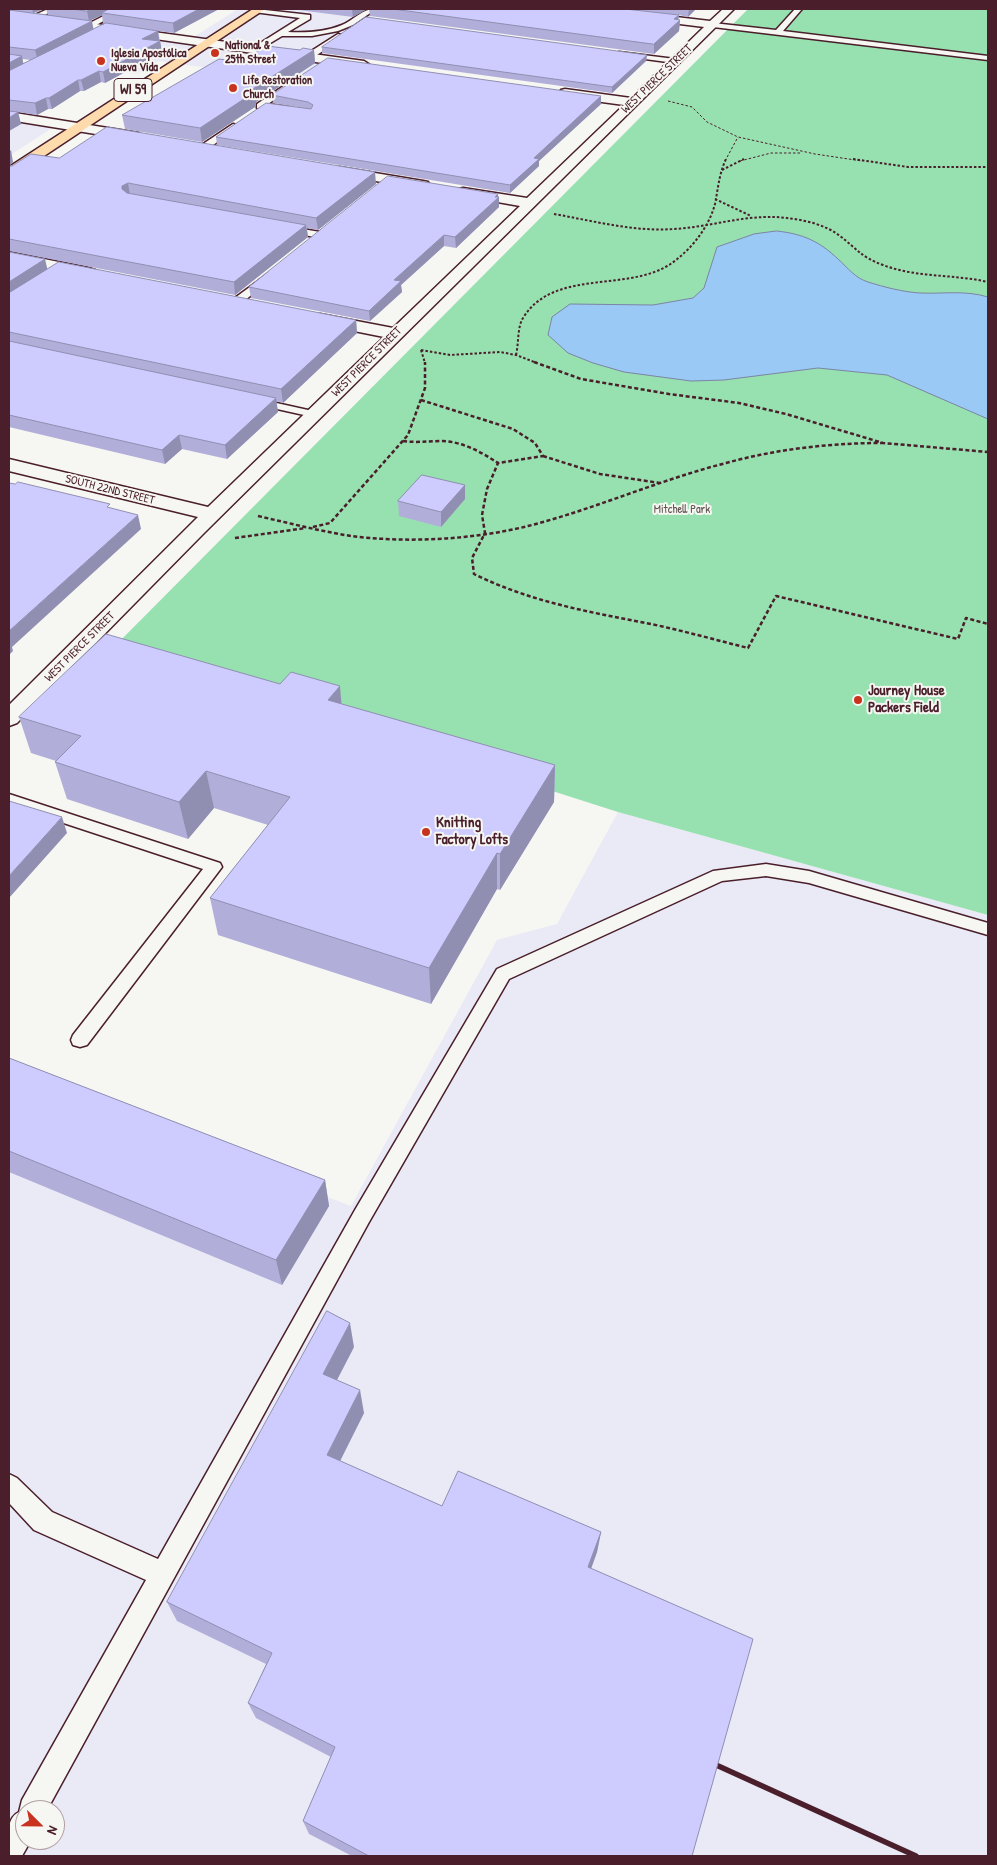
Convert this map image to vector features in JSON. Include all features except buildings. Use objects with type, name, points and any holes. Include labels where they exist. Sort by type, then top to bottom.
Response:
[{"type":"main road","name":"WI 59","points":[[9,173],[258,10]]},
{"type":"street","points":[[583,9],[713,25]]},
{"type":"street","name":"WEST PIERCE STREET","points":[[9,718],[313,414],[729,9]]},
{"type":"street","points":[[9,15],[257,49],[308,57],[324,63],[375,66]]},
{"type":"street","points":[[558,92],[632,102]]},
{"type":"street","points":[[9,116],[156,140]]},
{"type":"street","points":[[198,148],[222,152]]},
{"type":"street","points":[[321,168],[386,182],[442,188],[530,203]]},
{"type":"street","points":[[9,257],[56,272],[101,276]]},
{"type":"street","points":[[217,298],[255,306]]},
{"type":"street","points":[[301,315],[395,334]]},
{"type":"street","name":"SOUTH 22ND STREET","points":[[9,465],[212,514]]},
{"type":"lane","points":[[32,18],[53,9]]},
{"type":"lane","points":[[88,26],[122,9]]},
{"type":"lane","points":[[291,15],[301,9]]},
{"type":"lane","points":[[281,34],[304,36],[343,27],[373,9]]},
{"type":"lane","points":[[308,57],[384,9]]},
{"type":"lane","points":[[778,33],[799,9]]},
{"type":"lane","points":[[257,49],[307,17],[258,10]]},
{"type":"lane","points":[[367,19],[376,21]]},
{"type":"lane","points":[[713,25],[988,58]]},
{"type":"lane","points":[[99,35],[110,29]]},
{"type":"lane","points":[[610,53],[675,62]]},
{"type":"lane","points":[[297,81],[260,106],[299,111]]},
{"type":"lane","points":[[257,112],[266,106]]},
{"type":"lane","points":[[198,148],[241,123]]},
{"type":"lane","points":[[272,226],[320,235]]},
{"type":"lane","points":[[236,302],[274,272]]},
{"type":"lane","points":[[245,400],[313,414]]},
{"type":"lane","points":[[9,799],[214,868],[80,1040]]},
{"type":"lane","points":[[38,1800],[362,1216],[503,974],[718,875],[766,870],[809,877],[988,929]]},
{"type":"lane","points":[[9,1486],[43,1521],[162,1574]]},
{"type":"path","points":[[665,101],[692,107],[707,122],[738,138],[815,154]]},
{"type":"path","points":[[516,355],[520,343],[519,332],[523,318],[535,302],[556,290],[608,282],[655,271],[674,262],[691,246],[713,210],[721,170],[738,138]]},
{"type":"path","points":[[721,170],[738,159],[791,152],[908,167],[988,167]]},
{"type":"path","points":[[715,199],[752,216]]},
{"type":"path","points":[[554,214],[658,230],[679,229],[752,216],[801,220],[839,235],[865,258],[896,270],[974,278],[988,282]]},
{"type":"path","points":[[235,538],[310,528],[330,523],[408,435],[425,388],[425,359],[421,350],[450,355],[500,352],[516,355],[580,379],[749,405],[883,443]]},
{"type":"path","points":[[421,400],[513,429],[535,443],[543,456]]},
{"type":"path","points":[[402,441],[413,443],[442,441],[469,446],[484,453],[498,463],[543,456],[577,470],[608,477],[662,484]]},
{"type":"path","points":[[258,516],[310,528],[363,537],[434,537],[485,533],[528,526],[724,463],[761,454],[809,447],[883,443],[988,452]]},
{"type":"path","points":[[498,463],[488,489],[482,515],[485,533],[472,558],[474,574],[495,586],[569,610],[674,629],[748,648],[776,596],[958,639],[966,618],[988,624]]},
{"type":"shaded area","points":[[238,9],[383,9],[308,56],[329,60],[295,80],[158,61],[137,74],[52,61],[109,33],[184,43]]},
{"type":"shaded area","points":[[9,121],[46,126],[52,128],[9,156]]},
{"type":"shaded area","points":[[618,812],[988,915],[988,1856],[9,1856],[9,1076],[351,1206],[497,940],[557,924]]},
{"type":"green space","name":"Mitchell Park","points":[[748,9],[988,9],[988,915],[618,812],[349,726],[105,656]]},
{"type":"water","points":[[777,231],[810,239],[831,253],[855,275],[868,282],[914,292],[963,293],[988,297],[988,419],[887,375],[818,368],[724,380],[691,381],[624,372],[593,363],[568,353],[548,335],[552,317],[570,304],[653,305],[693,298],[704,288],[717,247],[754,234]]},
{"type":"railway","points":[[714,1764],[916,1856]]},
{"type":"place","name":"National & 25th Street","points":[[215,53]]},
{"type":"place","name":"Iglesia Apostólica Nueva Vida","points":[[101,61]]},
{"type":"place","name":"Life Restoration Church","points":[[233,88]]},
{"type":"place","name":"Journey House Packers Field","points":[[858,700]]},
{"type":"place","name":"Knitting Factory Lofts","points":[[426,832]]}]
